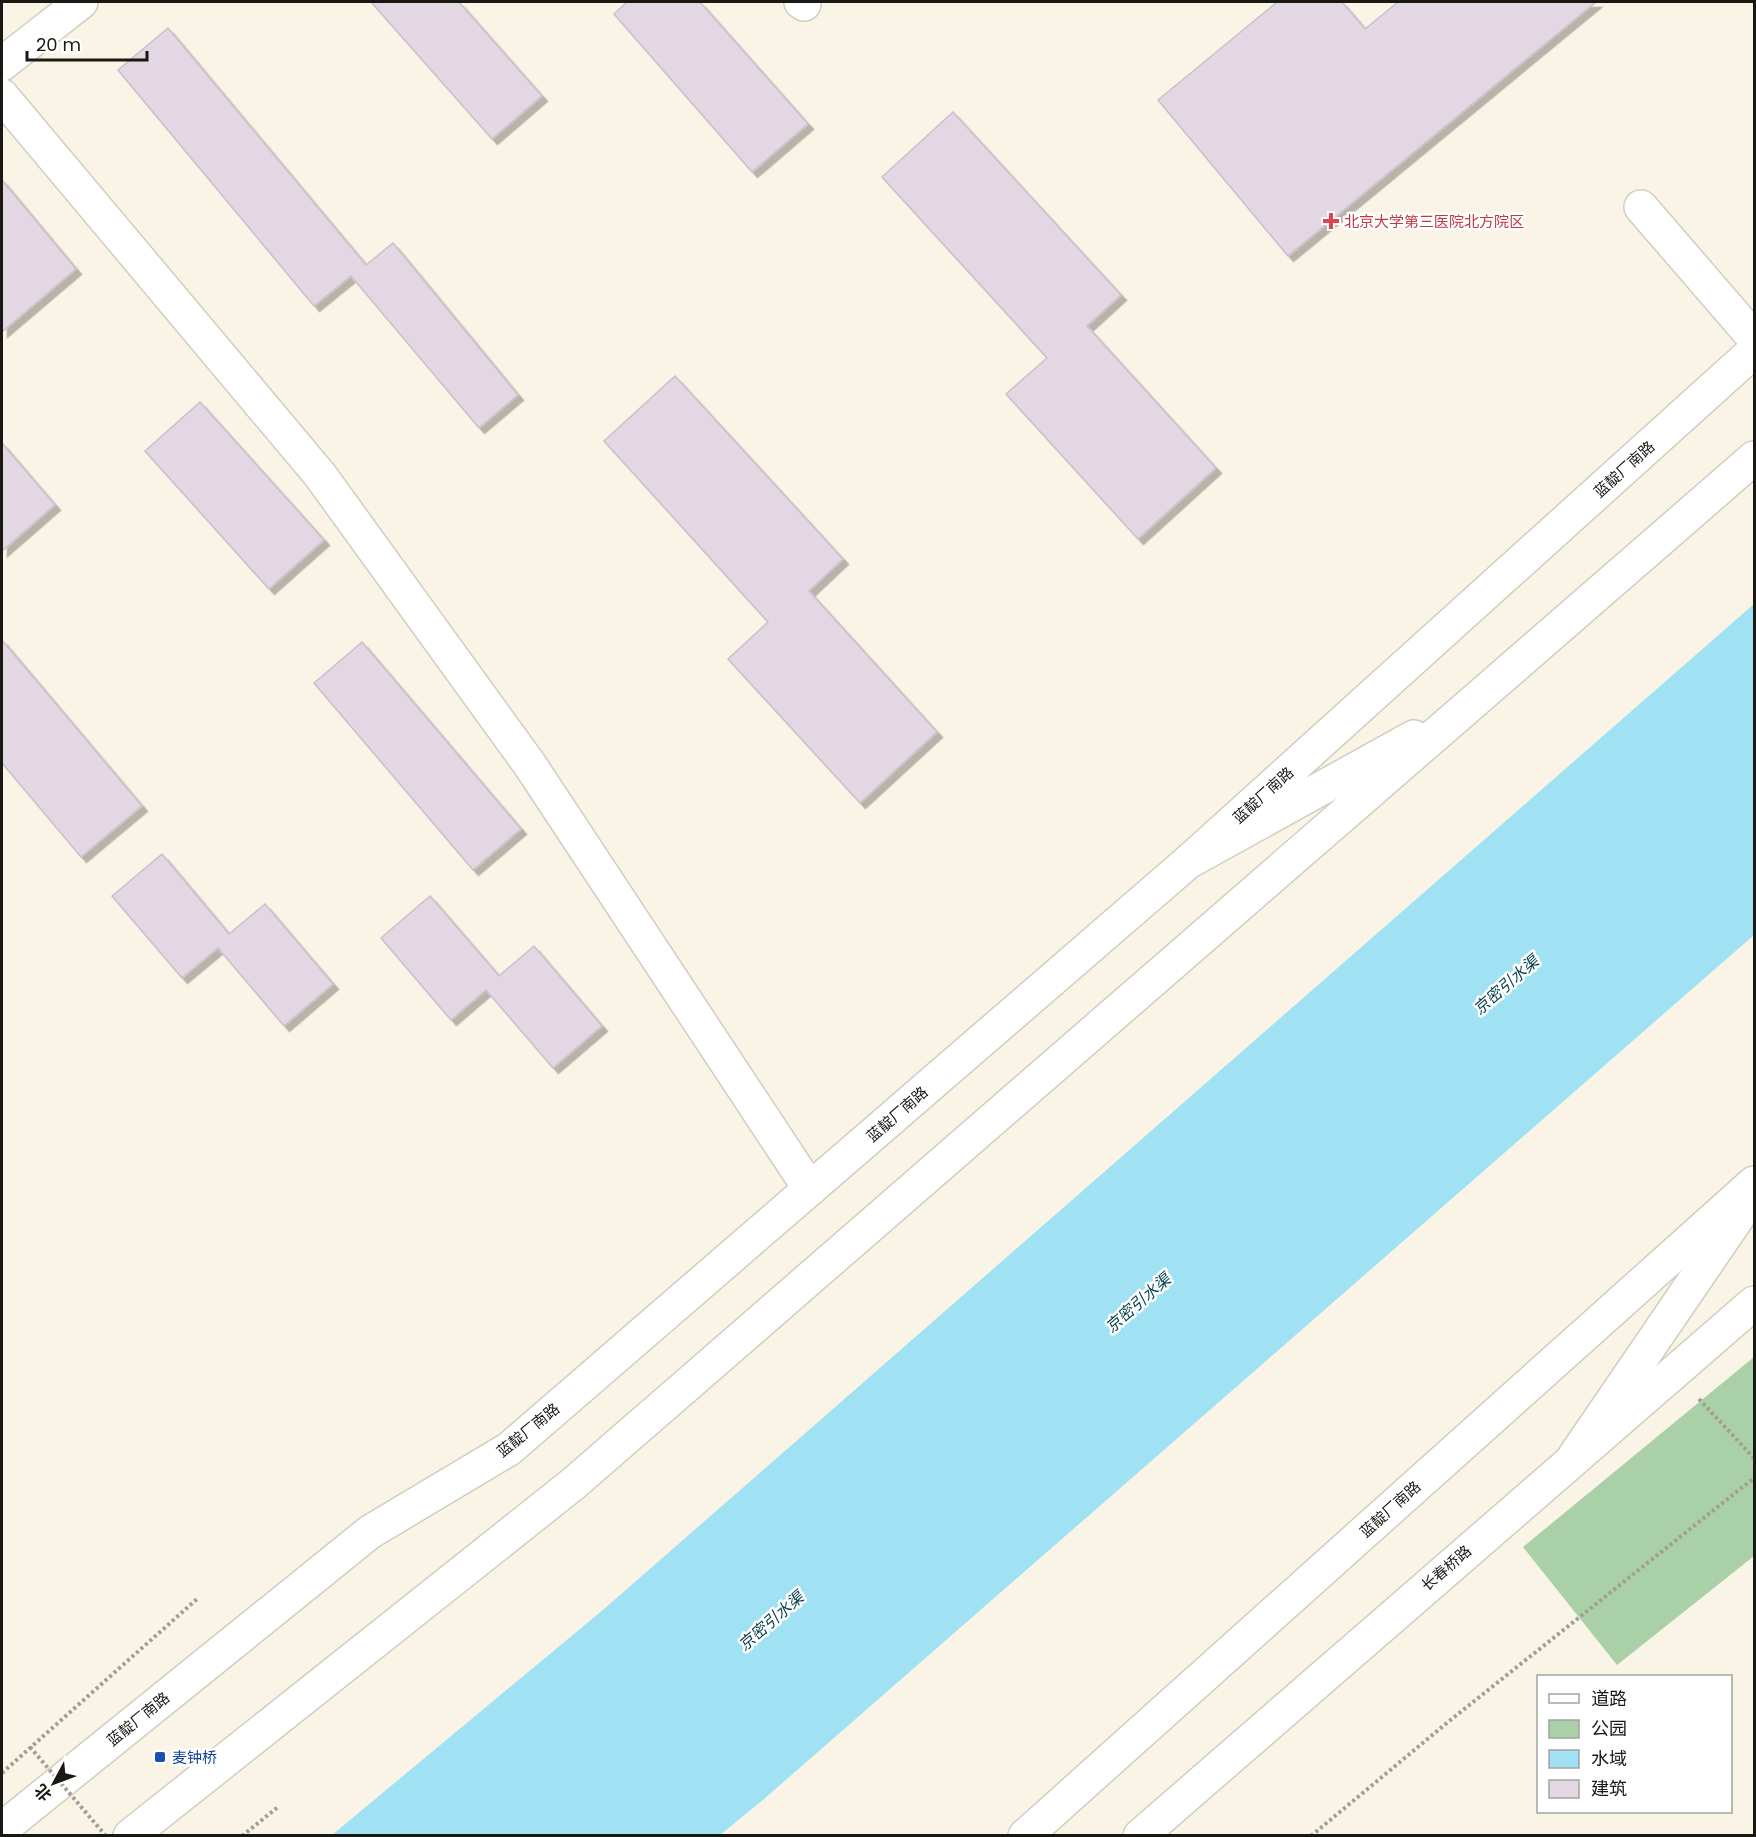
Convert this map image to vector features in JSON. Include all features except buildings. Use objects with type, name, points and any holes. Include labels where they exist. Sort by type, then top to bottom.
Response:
[{"type":"main road","points":[[2,64],[81,2]]},
{"type":"main road","points":[[2,96],[320,475],[530,765],[810,1189]]},
{"type":"main road","points":[[1641,207],[1755,338]]},
{"type":"main road","name":"蓝靛厂南路","points":[[2,1829],[370,1532],[509,1449],[1188,862],[1755,351]]},
{"type":"main road","points":[[130,1836],[573,1484],[1755,458]]},
{"type":"main road","points":[[1188,862],[1473,704]]},
{"type":"main road","name":"蓝靛厂南路","points":[[1025,1836],[1755,1183]]},
{"type":"main road","points":[[1574,1457],[1755,1192]]},
{"type":"main road","name":"长春桥路","points":[[1140,1836],[1574,1457],[1755,1303]]},
{"type":"path","points":[[1674,1372],[1755,1458]]},
{"type":"path","points":[[1311,1836],[1457,1714],[1755,1478]]},
{"type":"path","points":[[2,1773],[198,1598]]},
{"type":"path","points":[[30,1747],[106,1836]]},
{"type":"path","points":[[242,1836],[278,1806]]},
{"type":"green space","points":[[1754,1357],[1754,1556],[1617,1665],[1523,1547]]},
{"type":"water","name":"京密引水渠","points":[[1754,604],[1754,935],[764,1799],[720,1835],[332,1835],[604,1609]]},
{"type":"place","name":"北京大学第三医院北方院区","points":[[1331,221]]},
{"type":"place","name":"麦钟桥","points":[[160,1757]]}]
